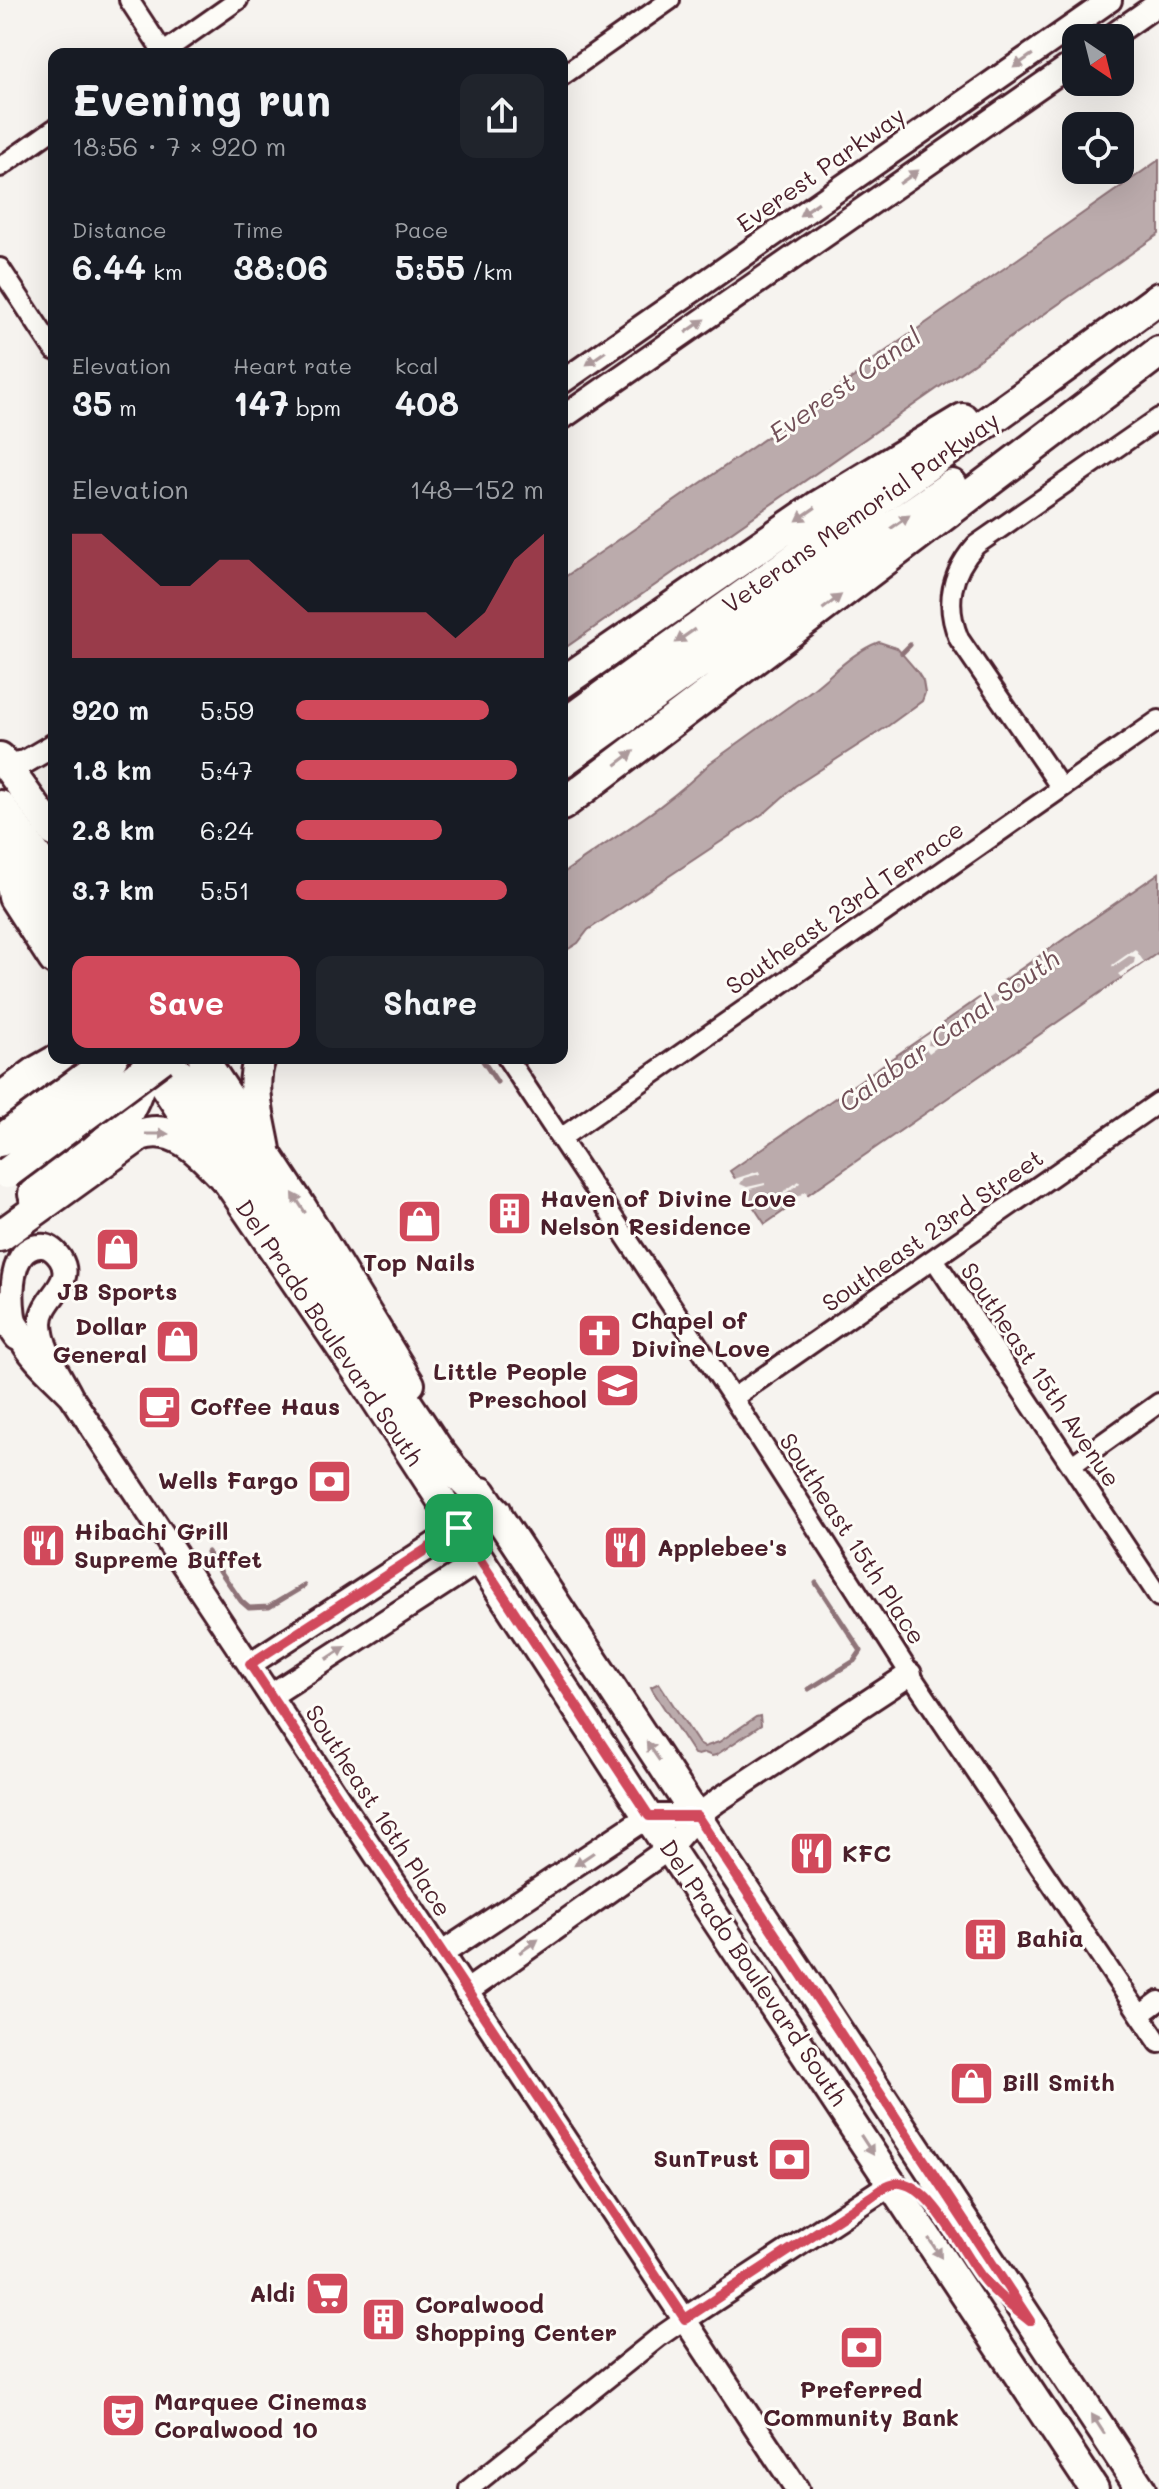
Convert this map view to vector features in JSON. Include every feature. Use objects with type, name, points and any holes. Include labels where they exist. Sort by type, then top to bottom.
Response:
[{"type":"highway","points":[[568,679],[817,507],[1159,298]]},
{"type":"highway","name":"Veterans Memorial Parkway","points":[[568,722],[1048,381],[1159,298]]},
{"type":"highway","name":"Veterans Memorial Parkway","points":[[568,758],[777,607],[1159,343]]},
{"type":"highway","points":[[568,800],[1159,352]]},
{"type":"highway","points":[[0,806],[48,873]]},
{"type":"highway","points":[[2,842],[14,897],[48,950]]},
{"type":"highway","points":[[0,1101],[48,1063]]},
{"type":"highway","points":[[0,1141],[104,1064]]},
{"type":"highway","points":[[4,1175],[152,1064]]},
{"type":"highway","points":[[0,1220],[98,1149],[133,1106],[155,1064]]},
{"type":"highway","points":[[159,1064],[175,1099]]},
{"type":"highway","points":[[162,1064],[194,1087],[206,1102],[439,1452],[496,1512]]},
{"type":"highway","points":[[258,1064],[255,1087],[265,1150]]},
{"type":"highway","points":[[0,1101],[20,1096],[32,1097],[45,1104],[63,1126],[67,1137],[69,1151],[62,1167],[32,1196]]},
{"type":"highway","points":[[0,1236],[140,1135],[149,1132],[166,1132],[187,1142],[225,1178]]},
{"type":"highway","points":[[0,1307],[19,1335]]},
{"type":"main road","points":[[3,761],[48,824]]},
{"type":"main road","points":[[2,842],[48,911]]},
{"type":"main road","name":"Del Prado Boulevard South","points":[[207,1064],[265,1150],[420,1399],[1141,2489]]},
{"type":"main road","name":"Del Prado Boulevard South","points":[[175,1099],[1094,2488]]},
{"type":"main road","points":[[892,2183],[910,2186],[934,2205],[982,2278],[997,2295],[1030,2321]]},
{"type":"street","points":[[129,0],[159,48]]},
{"type":"street","points":[[169,48],[238,0]]},
{"type":"street","points":[[568,72],[670,0]]},
{"type":"street","name":"Everest Parkway","points":[[568,378],[1110,0]]},
{"type":"street","points":[[1129,24],[1159,3]]},
{"type":"street","points":[[568,414],[1062,71]]},
{"type":"street","points":[[0,167],[48,133]]},
{"type":"street","points":[[748,252],[765,277]]},
{"type":"street","points":[[0,268],[48,341]]},
{"type":"street","points":[[1061,788],[959,639],[951,610],[955,576],[976,545],[1159,418]]},
{"type":"street","name":"Southeast 23rd Terrace","points":[[561,1138],[1159,720]]},
{"type":"street","points":[[3,761],[25,762],[48,749]]},
{"type":"street","name":"Southeast 15th Place","points":[[511,1064],[733,1398],[910,1674],[1159,2043]]},
{"type":"street","name":"Southeast 23rd Street","points":[[733,1398],[1159,1102]]},
{"type":"street","name":"Southeast 16th Place","points":[[19,1335],[13,1294],[14,1270],[22,1254],[30,1248],[47,1247],[62,1261],[64,1278],[43,1311],[42,1333],[71,1396],[797,2489]]},
{"type":"street","name":"Southeast 15th Avenue","points":[[934,1259],[1159,1597]]},
{"type":"street","points":[[19,1335],[71,1396]]},
{"type":"street","points":[[1072,1465],[1159,1403]]},
{"type":"street","points":[[250,1664],[459,1528]]},
{"type":"street","points":[[270,1696],[480,1560]]},
{"type":"street","points":[[466,1992],[669,1848],[697,1816],[910,1674]]},
{"type":"street","points":[[441,1954],[649,1816],[697,1816]]},
{"type":"street","points":[[1140,2015],[1159,2001]]},
{"type":"street","points":[[469,2489],[659,2337],[892,2183]]},
{"type":"water","name":"Everest Canal","points":[[1159,160],[1159,234],[568,646],[568,575],[864,370],[866,365],[1125,184],[1134,184],[1134,177]]},
{"type":"water","points":[[879,642],[897,648],[923,681],[925,693],[922,701],[795,786],[767,811],[588,930],[578,943],[568,949],[568,870],[657,808],[710,763],[869,646]]},
{"type":"water","name":"Calabar Canal South","points":[[1159,873],[1159,952],[765,1224],[730,1171]]},
{"type":"water","points":[[659,1683],[704,1747],[719,1742],[756,1717],[760,1716],[761,1725],[716,1755],[694,1754],[651,1687]]},
{"type":"pier","points":[[1135,949],[1144,962],[1121,977],[1118,974],[1134,963],[1135,957],[1129,956],[1112,965]]},
{"type":"pier","points":[[997,982],[1002,989],[984,1002],[983,1007],[989,1007],[1004,997],[1006,1001],[983,1017],[974,1003]]},
{"type":"pier","points":[[942,1021],[946,1027],[929,1039],[928,1045],[934,1046],[945,1037],[947,1040],[929,1053],[920,1040]]},
{"type":"pier","points":[[759,1171],[760,1174],[744,1178],[740,1184],[747,1187],[765,1185],[746,1190],[750,1196],[747,1198],[743,1192],[739,1194],[731,1180]]},
{"type":"pier","points":[[799,1181],[786,1193],[785,1198],[791,1201],[806,1191],[808,1198],[794,1209],[791,1206],[786,1210],[776,1197]]},
{"type":"waterway","points":[[902,653],[910,645]]},
{"type":"waterway","points":[[485,1064],[497,1082]]},
{"type":"waterway","points":[[207,1552],[249,1608],[269,1607],[304,1586]]},
{"type":"waterway","points":[[809,1689],[854,1661],[861,1651],[816,1583]]},
{"type":"place","name":"Haven of Divine Love Nelson Residence","points":[[509,1213]]},
{"type":"place","name":"Top Nails","points":[[419,1221]]},
{"type":"place","name":"JB Sports","points":[[117,1250]]},
{"type":"place","name":"Chapel of Divine Love","points":[[600,1335]]},
{"type":"place","name":"Dollar General","points":[[178,1341]]},
{"type":"place","name":"Little People Preschool","points":[[618,1386]]},
{"type":"place","name":"Coffee Haus","points":[[159,1407]]},
{"type":"place","name":"Wells Fargo","points":[[329,1481]]},
{"type":"place","name":"Hibachi Grill Supreme Buffet","points":[[43,1546]]},
{"type":"place","name":"Applebee's","points":[[626,1548]]},
{"type":"place","name":"KFC","points":[[811,1854]]},
{"type":"place","name":"Bahia","points":[[985,1939]]},
{"type":"place","name":"Bill Smith","points":[[971,2083]]},
{"type":"place","name":"SunTrust","points":[[790,2159]]},
{"type":"place","name":"Aldi","points":[[327,2294]]},
{"type":"place","name":"Coralwood Shopping Center","points":[[384,2319]]},
{"type":"place","name":"Preferred Community Bank","points":[[861,2348]]},
{"type":"place","name":"Marquee Cinemas Coralwood 10","points":[[123,2416]]},
{"type":"route","points":[[459,1528],[649,1816],[697,1816],[1030,2321],[997,2295],[982,2278],[934,2205],[910,2186],[901,2183],[892,2183],[685,2319],[250,1664],[459,1528]]}]
